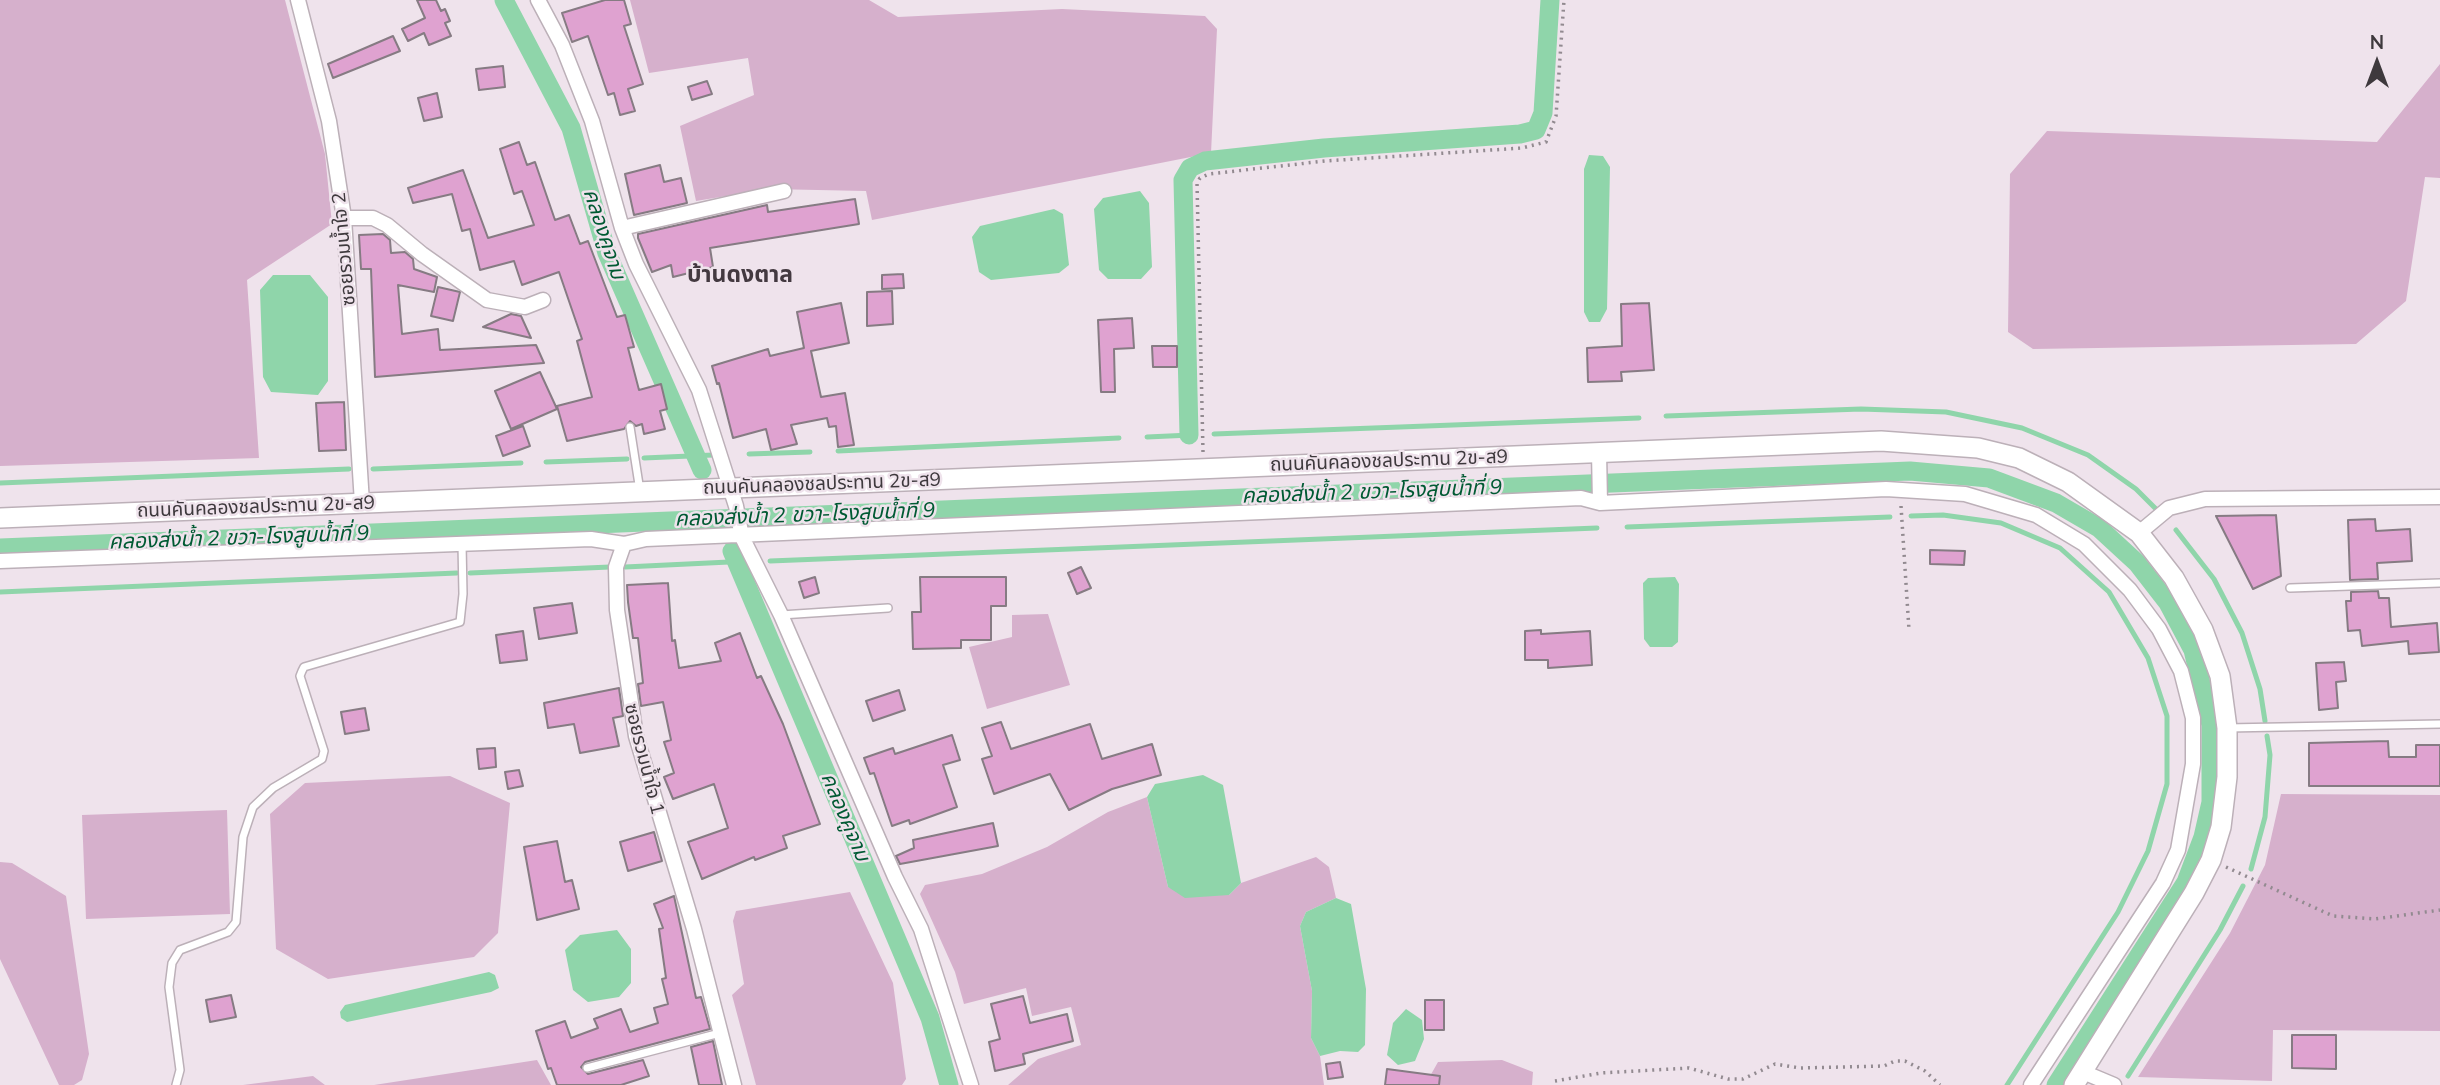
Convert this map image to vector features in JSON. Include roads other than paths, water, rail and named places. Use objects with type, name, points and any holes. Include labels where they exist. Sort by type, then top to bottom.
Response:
[{"type":"street","name":"ซอยรวมน้ำใจ 2","points":[[298,0],[329,121],[344,218],[362,503]]},
{"type":"street","points":[[538,0],[562,45],[592,121],[622,228],[636,264],[699,390],[733,497],[740,533],[780,615],[895,877],[922,929],[971,1085]]},
{"type":"street","points":[[622,228],[783,191]]},
{"type":"street","points":[[344,218],[373,218],[387,225],[422,254],[487,300],[525,307],[542,300]]},
{"type":"street","name":"ถนนคันคลองชลประทาน 2ข-ส9","points":[[0,518],[640,492],[733,497],[1203,468],[1599,458],[1881,441],[1978,448],[2019,458],[2068,482],[2140,533],[2174,578],[2203,630],[2220,676],[2227,728],[2227,777],[2221,827],[2211,860],[2194,893],[2078,1078]]},
{"type":"street","points":[[1599,458],[1600,498]]},
{"type":"street","points":[[0,561],[591,539],[624,544],[646,539],[740,533],[1581,498],[1900,489],[1965,494],[2036,515],[2084,544],[2130,590],[2159,629],[2181,671],[2193,718],[2193,764],[2178,850],[2163,883],[2031,1085]]},
{"type":"street","points":[[2140,533],[2169,508],[2205,499],[2440,497]]},
{"type":"street","name":"ซอยรวมน้ำใจ 1","points":[[624,544],[616,567],[617,610],[629,698],[650,789],[694,929],[734,1085]]},
{"type":"street","points":[[2078,1078],[2114,1085]]},
{"type":"lane","points":[[630,427],[640,492]]},
{"type":"lane","points":[[176,1085],[180,1070],[169,986],[172,963],[180,950],[228,932],[236,922],[243,837],[253,807],[273,788],[322,759],[324,751],[300,676],[304,667],[460,622],[463,594],[462,543]]},
{"type":"lane","points":[[2290,587],[2440,583]]},
{"type":"lane","points":[[780,615],[888,608]]},
{"type":"lane","points":[[2227,728],[2440,724]]},
{"type":"lane","points":[[587,1068],[721,1032]]},
{"type":"waterway","name":"คลองคูจาม","points":[[504,0],[571,128],[607,253],[702,470]]},
{"type":"waterway","points":[[1189,435],[1183,180],[1190,168],[1205,161],[1324,148],[1520,134],[1536,130],[1543,113],[1550,0]]},
{"type":"waterway","points":[[1666,416],[1861,409],[1946,412],[2022,428],[2088,455],[2136,489],[2161,514]]},
{"type":"waterway","points":[[1214,434],[1639,418]]},
{"type":"waterway","points":[[1147,437],[1191,435]]},
{"type":"waterway","points":[[838,451],[1119,438]]},
{"type":"waterway","points":[[749,454],[810,452]]},
{"type":"waterway","points":[[644,458],[713,455]]},
{"type":"waterway","points":[[546,462],[627,459]]},
{"type":"waterway","points":[[373,469],[521,463]]},
{"type":"waterway","points":[[0,483],[349,469]]},
{"type":"waterway","name":"คลองส่งน้ำ 2 ขวา-โรงสูบน้ำที่ 9","points":[[0,548],[1910,471],[1989,478],[2056,503],[2099,528],[2137,563],[2168,603],[2193,650],[2211,725],[2211,802],[2203,837],[2186,882],[2056,1085]]},
{"type":"waterway","points":[[1911,516],[1943,515],[2001,523],[2060,548],[2109,592],[2148,658],[2167,716],[2167,784],[2148,851],[2118,912],[2007,1085]]},
{"type":"waterway","points":[[1627,527],[1890,517]]},
{"type":"waterway","points":[[770,561],[1597,528]]},
{"type":"waterway","points":[[2176,530],[2214,579],[2242,633],[2260,689],[2265,721]]},
{"type":"waterway","name":"คลองคูจาม","points":[[732,551],[930,1018],[949,1085]]},
{"type":"waterway","points":[[625,567],[750,561]]},
{"type":"waterway","points":[[470,573],[610,567]]},
{"type":"waterway","points":[[0,592],[457,573]]},
{"type":"waterway","points":[[2251,869],[2265,817],[2270,755],[2267,736]]},
{"type":"waterway","points":[[2128,1076],[2220,930],[2243,886]]},
{"type":"district","name":"บ้านดงตาล","points":[[740,275]]}]
